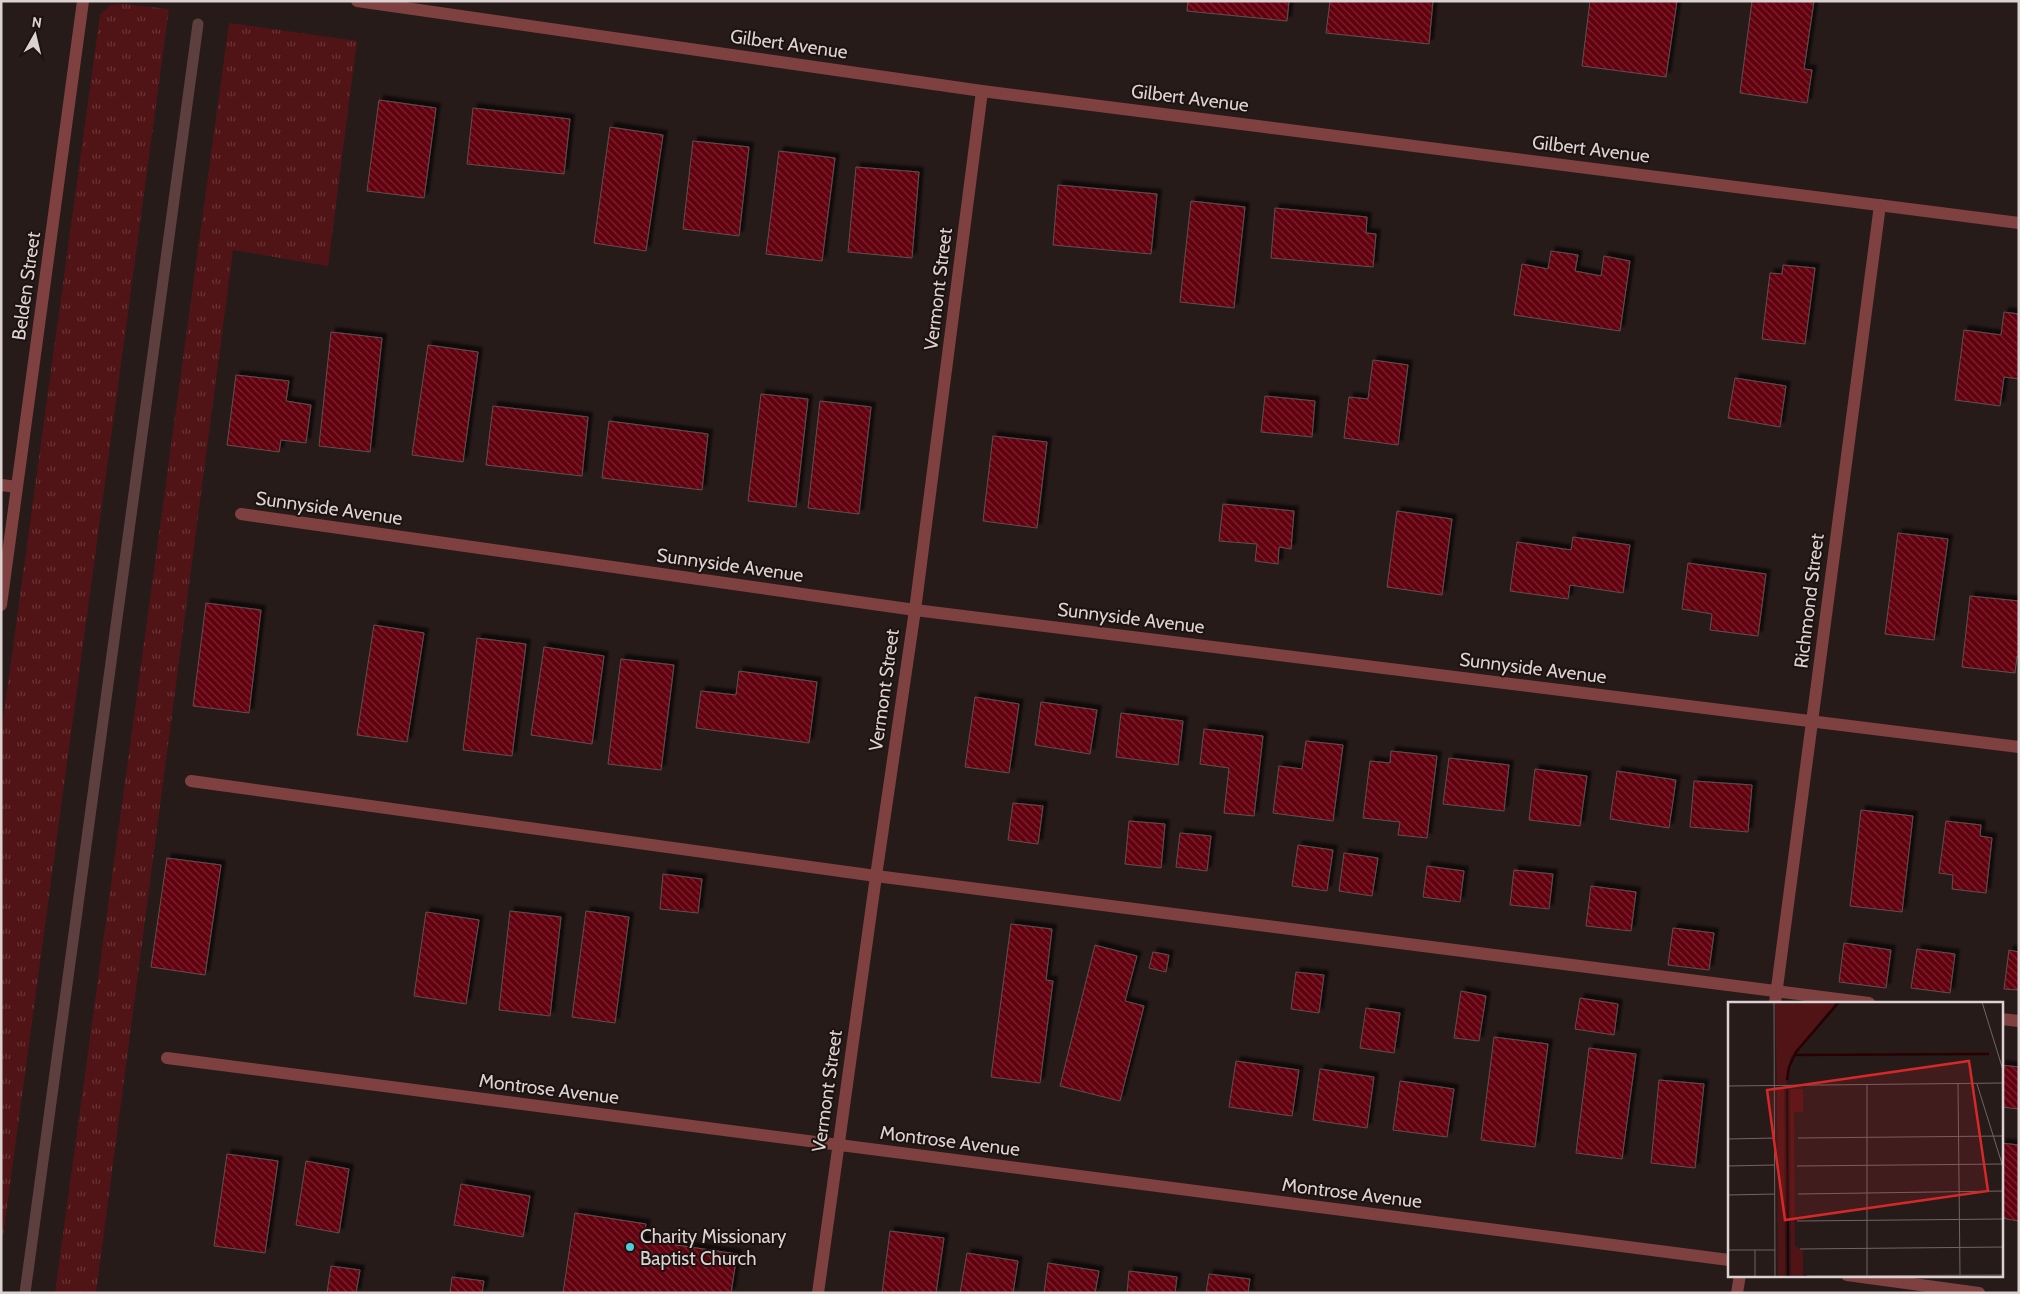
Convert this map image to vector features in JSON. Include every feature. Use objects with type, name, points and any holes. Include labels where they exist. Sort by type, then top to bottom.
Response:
[{"type":"street","name":"Belden Street","points":[[1,605],[83,1]]},
{"type":"street","name":"Gilbert Avenue","points":[[357,1],[982,91],[2019,223]]},
{"type":"street","name":"Vermont Street","points":[[818,1293],[915,610],[982,91]]},
{"type":"street","name":"Richmond Street","points":[[1776,997],[1880,205]]},
{"type":"street","points":[[1,485],[18,487]]},
{"type":"street","name":"Sunnyside Avenue","points":[[241,514],[915,610],[2019,747]]},
{"type":"street","points":[[191,781],[876,876],[1776,997],[1854,1002]]},
{"type":"street","points":[[2002,1019],[2019,1021]]},
{"type":"street","name":"Montrose Avenue","points":[[167,1058],[1728,1260]]},
{"type":"street","points":[[1738,1293],[1740,1276]]},
{"type":"street","points":[[1854,1276],[1979,1293]]},
{"type":"green space","points":[[124,4],[169,9],[1,1251],[1,734],[100,15],[110,5]]},
{"type":"green space","points":[[229,23],[357,41],[328,266],[233,250],[96,1293],[55,1293]]},
{"type":"building","points":[[1188,1],[1289,1],[1287,21],[1187,11]]},
{"type":"building","points":[[1330,1],[1433,1],[1429,44],[1326,33]]},
{"type":"building","points":[[1590,1],[1677,1],[1666,77],[1582,66]]},
{"type":"building","points":[[1752,1],[1814,1],[1804,69],[1812,70],[1807,103],[1740,93]]},
{"type":"building","points":[[379,100],[436,108],[424,198],[367,191]]},
{"type":"building","points":[[473,108],[570,119],[564,174],[467,164]]},
{"type":"building","points":[[610,127],[663,135],[646,251],[594,243]]},
{"type":"building","points":[[693,141],[749,147],[739,236],[683,229]]},
{"type":"building","points":[[779,151],[835,158],[822,261],[766,254]]},
{"type":"building","points":[[856,167],[919,172],[912,258],[848,252]]},
{"type":"building","points":[[1058,185],[1157,194],[1151,254],[1053,245]]},
{"type":"building","points":[[1191,201],[1245,207],[1234,308],[1180,302]]},
{"type":"building","points":[[1275,208],[1367,217],[1366,233],[1376,234],[1373,267],[1271,258]]},
{"type":"building","points":[[1551,251],[1578,255],[1575,271],[1601,276],[1604,256],[1630,261],[1620,331],[1514,315],[1522,264],[1548,269]]},
{"type":"building","points":[[1783,265],[1815,268],[1805,344],[1762,339],[1770,273],[1782,274]]},
{"type":"building","points":[[2004,312],[2019,314],[2019,379],[2004,377],[2000,406],[1955,400],[1964,330],[2001,335]]},
{"type":"building","points":[[331,332],[382,338],[370,452],[319,446]]},
{"type":"building","points":[[428,345],[478,352],[463,462],[412,455]]},
{"type":"building","points":[[1373,360],[1408,365],[1398,445],[1344,438],[1349,397],[1368,399]]},
{"type":"building","points":[[236,375],[289,381],[286,401],[311,405],[306,443],[281,440],[279,452],[227,445]]},
{"type":"building","points":[[1735,378],[1786,386],[1780,427],[1728,418]]},
{"type":"building","points":[[761,394],[808,399],[796,507],[748,501]]},
{"type":"building","points":[[1265,396],[1315,401],[1312,437],[1261,432]]},
{"type":"building","points":[[820,401],[871,407],[859,514],[808,508]]},
{"type":"building","points":[[493,406],[588,417],[582,476],[486,465]]},
{"type":"building","points":[[609,421],[708,434],[702,490],[602,478]]},
{"type":"building","points":[[993,436],[1047,442],[1037,528],[983,521]]},
{"type":"building","points":[[1223,504],[1294,511],[1291,549],[1279,547],[1278,564],[1255,561],[1257,544],[1219,541]]},
{"type":"building","points":[[1397,511],[1452,519],[1442,595],[1387,587]]},
{"type":"building","points":[[1898,533],[1948,539],[1934,640],[1885,634]]},
{"type":"building","points":[[1573,537],[1630,545],[1623,593],[1570,585],[1568,599],[1510,591],[1517,542],[1571,550]]},
{"type":"building","points":[[1688,563],[1766,574],[1758,636],[1710,630],[1712,614],[1682,609]]},
{"type":"building","points":[[1970,596],[2019,601],[2019,657],[2017,656],[2015,673],[1962,667]]},
{"type":"building","points":[[206,603],[261,610],[249,713],[193,706]]},
{"type":"building","points":[[374,625],[424,633],[407,742],[357,735]]},
{"type":"building","points":[[477,638],[526,644],[512,756],[463,750]]},
{"type":"building","points":[[544,647],[604,656],[592,744],[531,735]]},
{"type":"building","points":[[621,659],[674,665],[661,770],[608,764]]},
{"type":"building","points":[[739,671],[817,682],[809,743],[696,728],[701,691],[736,695]]},
{"type":"building","points":[[975,697],[1019,704],[1009,773],[965,767]]},
{"type":"building","points":[[1041,702],[1097,710],[1090,754],[1035,745]]},
{"type":"building","points":[[1121,713],[1183,721],[1178,765],[1116,757]]},
{"type":"building","points":[[1204,729],[1263,736],[1254,816],[1224,813],[1229,768],[1200,764]]},
{"type":"building","points":[[1306,741],[1343,745],[1333,821],[1273,813],[1279,766],[1302,769]]},
{"type":"building","points":[[1391,751],[1437,756],[1427,838],[1398,835],[1400,822],[1363,818],[1370,761],[1390,763]]},
{"type":"building","points":[[1449,758],[1509,765],[1504,811],[1443,804]]},
{"type":"building","points":[[1535,769],[1587,776],[1580,826],[1529,820]]},
{"type":"building","points":[[1617,771],[1676,780],[1669,828],[1610,819]]},
{"type":"building","points":[[1694,781],[1752,785],[1748,832],[1690,827]]},
{"type":"building","points":[[1013,803],[1043,806],[1038,844],[1008,840]]},
{"type":"building","points":[[1861,810],[1913,816],[1902,912],[1850,906]]},
{"type":"building","points":[[1129,821],[1165,824],[1161,868],[1125,864]]},
{"type":"building","points":[[1946,821],[1981,825],[1980,836],[1992,838],[1986,893],[1952,889],[1953,875],[1939,873]]},
{"type":"building","points":[[1180,833],[1211,836],[1207,871],[1176,867]]},
{"type":"building","points":[[1298,845],[1333,850],[1327,891],[1292,886]]},
{"type":"building","points":[[1344,853],[1378,858],[1372,896],[1339,891]]},
{"type":"building","points":[[167,858],[221,865],[205,975],[151,967]]},
{"type":"building","points":[[1427,866],[1464,871],[1460,902],[1423,897]]},
{"type":"building","points":[[1514,870],[1553,874],[1549,909],[1510,905]]},
{"type":"building","points":[[663,874],[702,879],[698,913],[660,909]]},
{"type":"building","points":[[1591,886],[1636,892],[1631,931],[1586,926]]},
{"type":"building","points":[[510,911],[561,917],[550,1016],[499,1010]]},
{"type":"building","points":[[586,911],[629,917],[615,1023],[572,1017]]},
{"type":"building","points":[[426,912],[479,920],[466,1004],[414,996]]},
{"type":"building","points":[[1011,924],[1052,929],[1046,980],[1053,981],[1040,1083],[991,1077]]},
{"type":"building","points":[[1673,928],[1714,933],[1709,970],[1668,965]]},
{"type":"building","points":[[1844,943],[1891,950],[1886,988],[1839,982]]},
{"type":"building","points":[[1095,945],[1137,956],[1125,1001],[1144,1006],[1120,1101],[1060,1086]]},
{"type":"building","points":[[1917,949],[1955,954],[1950,993],[1911,988]]},
{"type":"building","points":[[2009,950],[2019,952],[2019,990],[2004,989]]},
{"type":"building","points":[[1153,952],[1169,955],[1166,972],[1149,968]]},
{"type":"building","points":[[1296,972],[1324,975],[1319,1013],[1291,1009]]},
{"type":"building","points":[[1461,991],[1486,996],[1479,1041],[1454,1038]]},
{"type":"building","points":[[1580,998],[1618,1004],[1614,1035],[1575,1029]]},
{"type":"building","points":[[1366,1008],[1400,1013],[1394,1053],[1360,1048]]},
{"type":"building","points":[[1494,1037],[1548,1044],[1535,1147],[1481,1140]]},
{"type":"building","points":[[1589,1048],[1636,1054],[1622,1159],[1576,1153]]},
{"type":"building","points":[[1236,1061],[1299,1070],[1292,1116],[1229,1107]]},
{"type":"building","points":[[2002,1065],[2019,1067],[2019,1109],[2002,1107]]},
{"type":"building","points":[[1320,1069],[1374,1077],[1367,1128],[1313,1120]]},
{"type":"building","points":[[1659,1080],[1704,1084],[1695,1168],[1651,1163]]},
{"type":"building","points":[[1400,1081],[1454,1089],[1447,1137],[1393,1130]]},
{"type":"building","points":[[2002,1143],[2019,1145],[2019,1221],[2002,1218]]},
{"type":"building","points":[[227,1154],[278,1161],[265,1253],[214,1246]]},
{"type":"building","points":[[306,1161],[349,1169],[339,1233],[296,1225]]},
{"type":"building","points":[[461,1184],[530,1196],[523,1237],[454,1225]]},
{"type":"building","name":"Charity Missionary Baptist Church","points":[[575,1213],[646,1224],[643,1240],[737,1254],[731,1293],[563,1293]]},
{"type":"building","points":[[890,1231],[944,1238],[936,1293],[882,1293]]},
{"type":"building","points":[[967,1253],[1018,1261],[1013,1293],[960,1293]]},
{"type":"building","points":[[1048,1263],[1099,1271],[1095,1293],[1044,1293]]},
{"type":"building","points":[[331,1266],[360,1270],[356,1293],[327,1293]]},
{"type":"building","points":[[1129,1271],[1177,1277],[1175,1293],[1127,1293]]},
{"type":"building","points":[[1209,1274],[1250,1279],[1248,1292],[1251,1293],[1206,1293]]},
{"type":"building","points":[[452,1277],[484,1281],[482,1293],[450,1293]]},
{"type":"waterway","points":[[25,1293],[198,24]]},
{"type":"place","name":"Charity Missionary Baptist Church","points":[[630,1247]]}]
